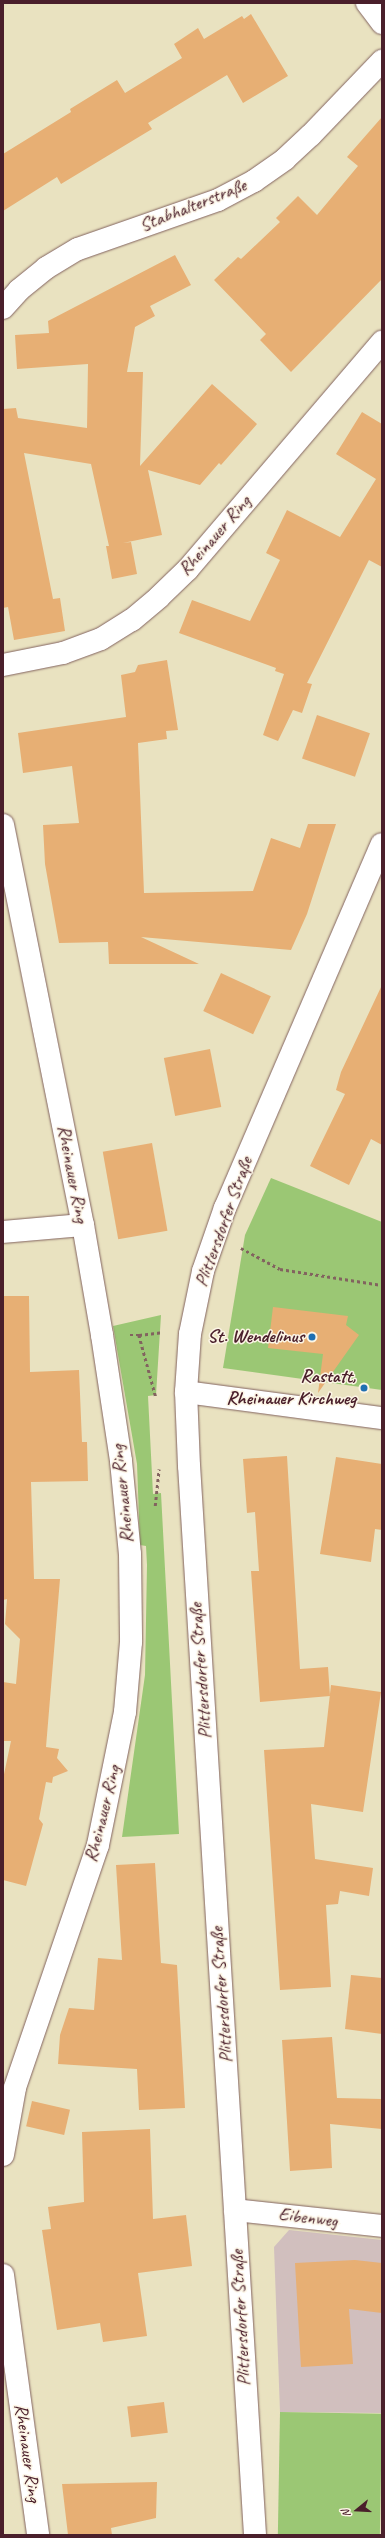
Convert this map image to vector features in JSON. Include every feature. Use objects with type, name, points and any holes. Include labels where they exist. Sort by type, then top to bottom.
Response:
[{"type":"street","points":[[367,3],[382,23]]},
{"type":"street","name":"Stabhalterstraße","points":[[3,308],[19,290],[46,268],[78,249],[218,200],[254,181],[285,159],[311,136],[382,61]]},
{"type":"street","name":"Rheinauer Ring","points":[[3,665],[63,653],[101,640],[132,620],[159,597],[188,569],[382,342]]},
{"type":"street","name":"Rheinauer Ring","points":[[3,826],[5,857],[83,1225],[102,1335],[121,1461],[130,1554],[131,1642],[125,1712],[98,1845],[15,2088],[3,2155]]},
{"type":"street","name":"Plittersdorfer Straße","points":[[254,2535],[190,1490],[186,1392],[192,1318],[203,1271],[216,1234],[382,844]]},
{"type":"street","points":[[3,1232],[83,1225]]},
{"type":"street","points":[[186,1392],[382,1418]]},
{"type":"street","name":"Eibenweg","points":[[235,2210],[382,2226]]},
{"type":"street","name":"Rheinauer Ring","points":[[3,2276],[38,2535]]},
{"type":"path","points":[[216,1234],[280,1270],[382,1285]]},
{"type":"path","points":[[102,1335],[139,1335],[160,1332]]},
{"type":"path","points":[[139,1335],[156,1395]]},
{"type":"shaded area","points":[[289,2230],[382,2240],[382,2413],[280,2412],[274,2247]]},
{"type":"green space","points":[[271,1178],[382,1222],[382,1390],[223,1368],[245,1235]]},
{"type":"green space","points":[[161,1315],[156,1395],[148,1396],[153,1494],[161,1493],[179,1834],[122,1837],[145,1675],[147,1565],[146,1546],[140,1545],[137,1464],[113,1326]]},
{"type":"green space","points":[[280,2412],[382,2414],[380,2535],[278,2535]]},
{"type":"building","points":[[251,14],[288,76],[243,103],[227,75],[148,123],[152,129],[61,184],[57,177],[3,211],[3,154],[71,112],[70,109],[117,80],[125,93],[182,58],[174,44],[198,28],[204,39],[242,16],[244,19]]},
{"type":"building","points":[[382,117],[382,279],[291,372],[260,340],[266,334],[214,280],[238,257],[241,259],[280,222],[276,218],[298,196],[317,215],[358,166],[347,157]]},
{"type":"building","points":[[175,255],[191,285],[150,306],[155,316],[135,327],[127,372],[143,372],[140,466],[212,384],[257,424],[221,465],[219,463],[200,485],[148,470],[162,535],[123,543],[131,542],[137,574],[112,579],[106,546],[109,546],[91,464],[24,453],[53,599],[60,598],[65,631],[14,640],[8,607],[3,608],[3,409],[16,408],[18,418],[87,428],[88,364],[17,369],[15,335],[49,333],[48,321]]},
{"type":"building","points":[[362,412],[382,424],[382,567],[369,560],[307,683],[312,684],[302,713],[293,710],[278,741],[263,735],[284,674],[275,671],[276,668],[179,633],[192,600],[250,621],[280,560],[266,553],[287,510],[340,537],[376,479],[336,454]]},
{"type":"building","points":[[167,660],[178,730],[166,731],[167,739],[138,743],[144,893],[253,891],[271,838],[300,848],[308,824],[336,824],[307,914],[291,950],[141,937],[199,964],[109,964],[108,942],[59,943],[45,864],[43,825],[79,823],[72,766],[23,773],[18,733],[126,717],[121,675],[135,672],[138,665]]},
{"type":"building","points":[[317,715],[370,733],[355,777],[302,758]]},
{"type":"building","points":[[221,973],[271,996],[253,1034],[203,1011]]},
{"type":"building","points":[[382,985],[382,1145],[371,1139],[349,1185],[310,1166],[345,1094],[336,1090],[341,1072]]},
{"type":"building","points":[[210,1049],[221,1107],[175,1116],[164,1058]]},
{"type":"building","points":[[152,1143],[167,1231],[118,1239],[103,1152]]},
{"type":"building","points":[[3,1296],[29,1296],[30,1372],[79,1370],[82,1442],[87,1442],[88,1481],[31,1482],[34,1579],[60,1579],[46,1747],[59,1749],[57,1758],[68,1771],[53,1777],[52,1783],[46,1782],[39,1819],[43,1824],[26,1886],[3,1880],[3,1779],[11,1741],[3,1741],[3,1682],[16,1684],[20,1639],[5,1624],[7,1599],[3,1600]]},
{"type":"building","name":"St. Wendelinus","points":[[273,1307],[348,1316],[346,1325],[359,1335],[318,1393],[323,1354],[268,1348]]},
{"type":"building","points":[[287,1456],[300,1669],[328,1667],[330,1696],[260,1702],[251,1571],[259,1571],[255,1512],[247,1513],[243,1459]]},
{"type":"building","points":[[336,1457],[382,1464],[382,1530],[375,1529],[371,1562],[320,1554]]},
{"type":"building","points":[[331,1685],[381,1692],[363,1812],[311,1804],[315,1859],[373,1868],[369,1896],[340,1891],[338,1904],[326,1905],[331,1987],[280,1990],[264,1750],[324,1747]]},
{"type":"building","points":[[155,1863],[161,1963],[177,1965],[185,2108],[139,2110],[137,2069],[58,2064],[60,2035],[69,2008],[94,2010],[98,1958],[122,1960],[116,1865]]},
{"type":"building","points":[[351,1975],[382,1978],[382,2034],[345,2029]]},
{"type":"building","points":[[332,2037],[337,2098],[382,2099],[382,2129],[330,2124],[332,2168],[290,2171],[282,2040]]},
{"type":"building","points":[[32,2101],[70,2110],[64,2135],[26,2126]]},
{"type":"building","points":[[150,2129],[153,2219],[186,2215],[192,2266],[138,2273],[147,2336],[103,2342],[100,2323],[57,2330],[42,2230],[51,2229],[48,2207],[84,2202],[82,2132]]},
{"type":"building","points":[[355,2260],[382,2263],[382,2313],[349,2309],[353,2364],[301,2367],[295,2263]]},
{"type":"building","points":[[164,2402],[168,2433],[131,2437],[127,2407]]},
{"type":"building","points":[[157,2482],[156,2518],[111,2528],[112,2535],[68,2535],[62,2484]]},
{"type":"place","name":"St. Wendelinus","points":[[312,1337]]},
{"type":"place","name":"Rastatt, Rheinauer Kirchweg","points":[[364,1388]]}]
